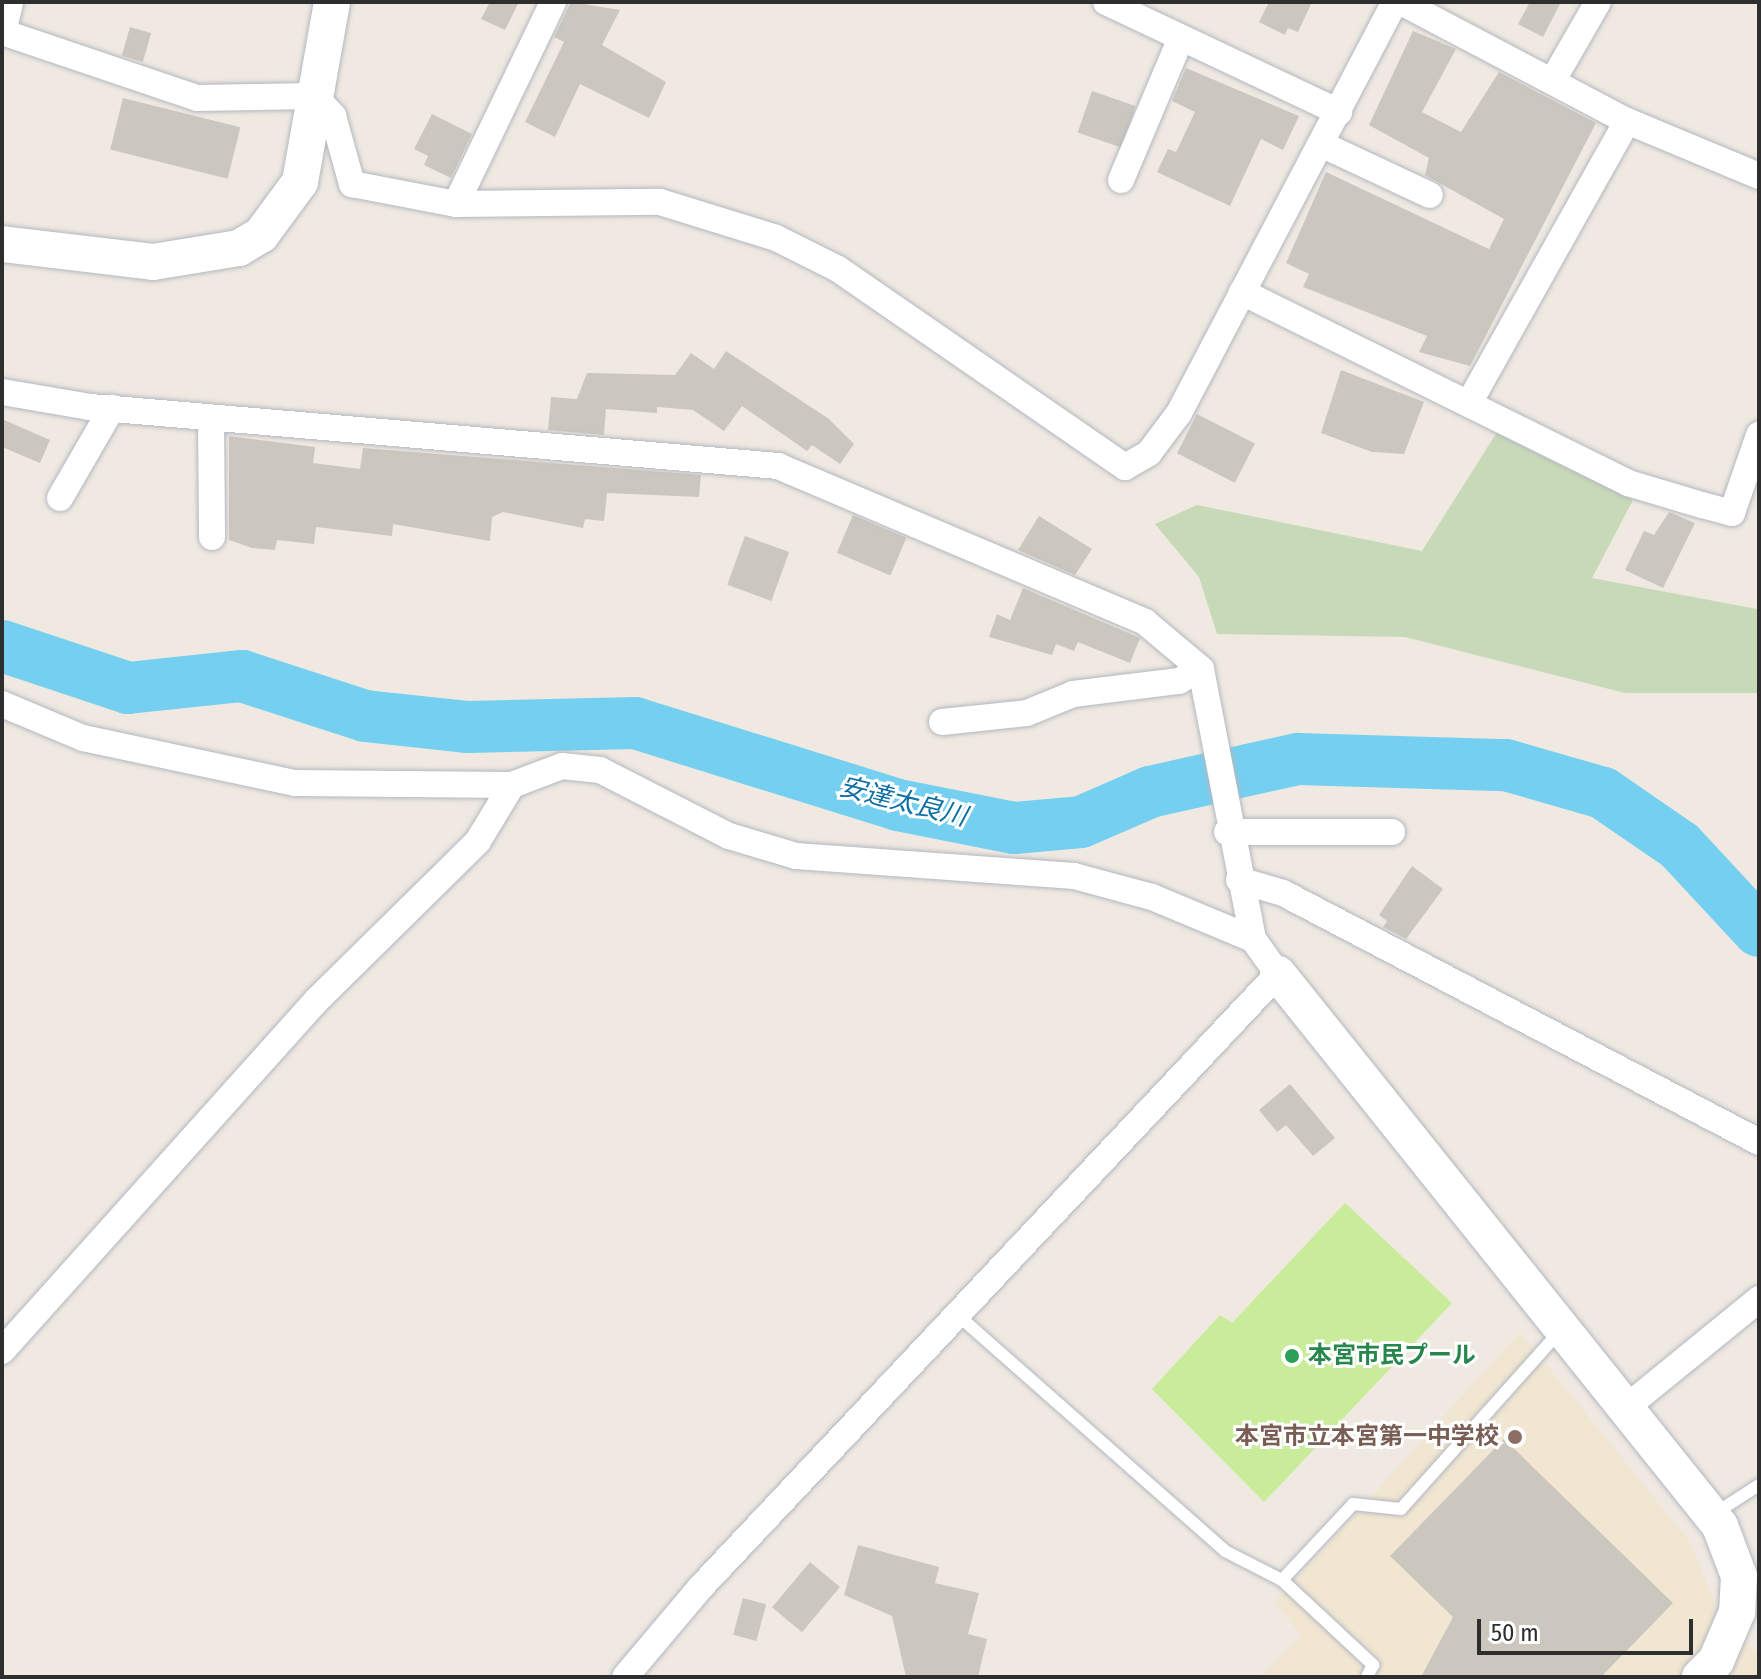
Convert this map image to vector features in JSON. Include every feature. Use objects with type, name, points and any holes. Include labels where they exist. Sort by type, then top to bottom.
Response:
[{"type":"street","points":[[10,2],[2,32],[197,98],[314,96],[333,116],[352,184],[456,204],[660,202],[776,238],[838,269],[1125,467],[1149,453],[1179,413],[1398,2],[1627,121],[1759,176]]},
{"type":"street","points":[[2,244],[153,262],[239,248],[292,199],[332,2]]},
{"type":"street","points":[[456,204],[553,2]]},
{"type":"street","points":[[1106,2],[1339,112]]},
{"type":"street","points":[[1553,80],[1598,2]]},
{"type":"street","points":[[1121,180],[1181,38]]},
{"type":"street","points":[[1469,403],[1627,121]]},
{"type":"street","points":[[1321,144],[1430,195]]},
{"type":"street","points":[[1242,292],[1628,483],[1732,513],[1759,435]]},
{"type":"street","points":[[2,392],[211,418],[778,466],[1145,622],[1203,674],[1226,829],[1253,939],[1563,1327],[1623,1410],[1711,1516],[1739,1576],[1748,1619],[1700,1677]]},
{"type":"street","points":[[60,498],[112,408]]},
{"type":"street","points":[[211,418],[212,537]]},
{"type":"street","points":[[942,722],[1027,713],[1073,694],[1179,681],[1203,674]]},
{"type":"street","points":[[2,704],[83,738],[295,783],[512,785],[562,766],[600,770],[729,836],[796,856],[1074,876],[1165,902],[1253,939]]},
{"type":"street","points":[[2,1351],[317,1000],[478,841],[512,785]]},
{"type":"street","points":[[1226,829],[1392,832]]},
{"type":"street","points":[[1239,880],[1283,893],[1759,1142]]},
{"type":"street","points":[[625,1677],[700,1588],[961,1318],[1278,974]]},
{"type":"street","points":[[1623,1410],[1759,1299]]},
{"type":"lane","points":[[961,1318],[1225,1551],[1282,1580],[1373,1665],[1367,1677]]},
{"type":"lane","points":[[1282,1580],[1353,1504],[1401,1509],[1563,1327]]},
{"type":"lane","points":[[1711,1516],[1759,1485]]},
{"type":"shaded area","name":"本宮市立本宮第一中学校","points":[[1520,1332],[1690,1542],[1719,1614],[1759,1655],[1759,1677],[1260,1677],[1301,1635],[1275,1603]]},
{"type":"green space","points":[[1497,432],[1633,500],[1592,578],[1757,609],[1759,693],[1625,693],[1405,637],[1217,634],[1199,577],[1155,524],[1197,505],[1422,551]]},
{"type":"green space","name":"本宮市民プール","points":[[1345,1203],[1452,1303],[1264,1502],[1152,1389],[1220,1315],[1232,1323]]},
{"type":"building","points":[[490,2],[519,2],[505,30],[481,19]]},
{"type":"building","points":[[571,2],[620,10],[602,45],[666,82],[649,118],[580,84],[555,137],[525,122],[564,42],[554,37]]},
{"type":"building","points":[[1269,2],[1312,2],[1298,32],[1288,28],[1285,35],[1259,22]]},
{"type":"building","points":[[1530,2],[1561,2],[1543,37],[1518,24]]},
{"type":"building","points":[[130,27],[151,33],[143,62],[122,56]]},
{"type":"building","points":[[1413,31],[1456,49],[1422,112],[1461,132],[1499,72],[1596,123],[1470,366],[1419,352],[1427,336],[1303,287],[1309,274],[1286,263],[1326,172],[1489,249],[1504,219],[1425,175],[1429,158],[1369,125]]},
{"type":"building","points":[[1186,68],[1299,116],[1283,150],[1261,139],[1230,206],[1157,172],[1168,149],[1176,152],[1195,112],[1172,101]]},
{"type":"building","points":[[1092,91],[1135,106],[1121,148],[1078,133]]},
{"type":"building","points":[[123,98],[240,127],[228,179],[110,149]]},
{"type":"building","points":[[432,114],[472,134],[451,178],[424,165],[428,156],[414,149]]},
{"type":"building","points":[[726,351],[829,419],[854,444],[840,464],[812,445],[807,451],[742,406],[724,431],[693,410],[657,407],[657,413],[606,409],[604,435],[548,430],[551,397],[577,399],[587,373],[675,375],[691,353],[714,369]]},
{"type":"building","points":[[1341,370],[1424,402],[1404,454],[1372,452],[1321,433]]},
{"type":"building","points":[[1197,414],[1255,444],[1235,483],[1177,453]]},
{"type":"building","points":[[2,419],[50,440],[40,463],[2,447]]},
{"type":"building","points":[[229,436],[315,447],[313,463],[360,469],[363,448],[701,475],[699,497],[607,493],[604,521],[585,519],[583,528],[503,512],[492,517],[490,541],[393,524],[392,536],[316,527],[314,544],[277,540],[275,550],[252,548],[229,540]]},
{"type":"building","points":[[1669,512],[1695,523],[1663,588],[1625,570],[1644,531],[1654,535]]},
{"type":"building","points":[[853,515],[906,538],[890,575],[837,553]]},
{"type":"building","points":[[1039,516],[1092,549],[1075,575],[1018,550]]},
{"type":"building","points":[[745,536],[789,552],[771,601],[727,585]]},
{"type":"building","points":[[1023,588],[1140,638],[1130,663],[1078,642],[1074,651],[1056,644],[1052,655],[989,637],[997,614],[1010,620]]},
{"type":"building","points":[[1412,866],[1443,889],[1406,939],[1383,927],[1387,921],[1379,915]]},
{"type":"building","points":[[1290,1084],[1335,1138],[1313,1156],[1286,1125],[1277,1132],[1259,1110]]},
{"type":"building","points":[[1504,1439],[1673,1603],[1601,1677],[1421,1677],[1453,1617],[1390,1556]]},
{"type":"building","points":[[858,1545],[939,1567],[935,1583],[979,1593],[968,1634],[987,1639],[978,1677],[906,1677],[892,1616],[844,1595]]},
{"type":"building","points":[[810,1562],[840,1587],[802,1632],[772,1607]]},
{"type":"building","points":[[743,1598],[766,1604],[756,1641],[733,1635]]},
{"type":"waterway","name":"安達太良川","points":[[2,646],[128,688],[242,676],[365,716],[468,727],[635,723],[898,805],[1014,828],[1081,822],[1150,792],[1298,759],[1506,765],[1603,793],[1680,846],[1759,931]]},
{"type":"place","name":"本宮市民プール","points":[[1292,1356]]},
{"type":"place","name":"本宮市立本宮第一中学校","points":[[1515,1437]]}]
